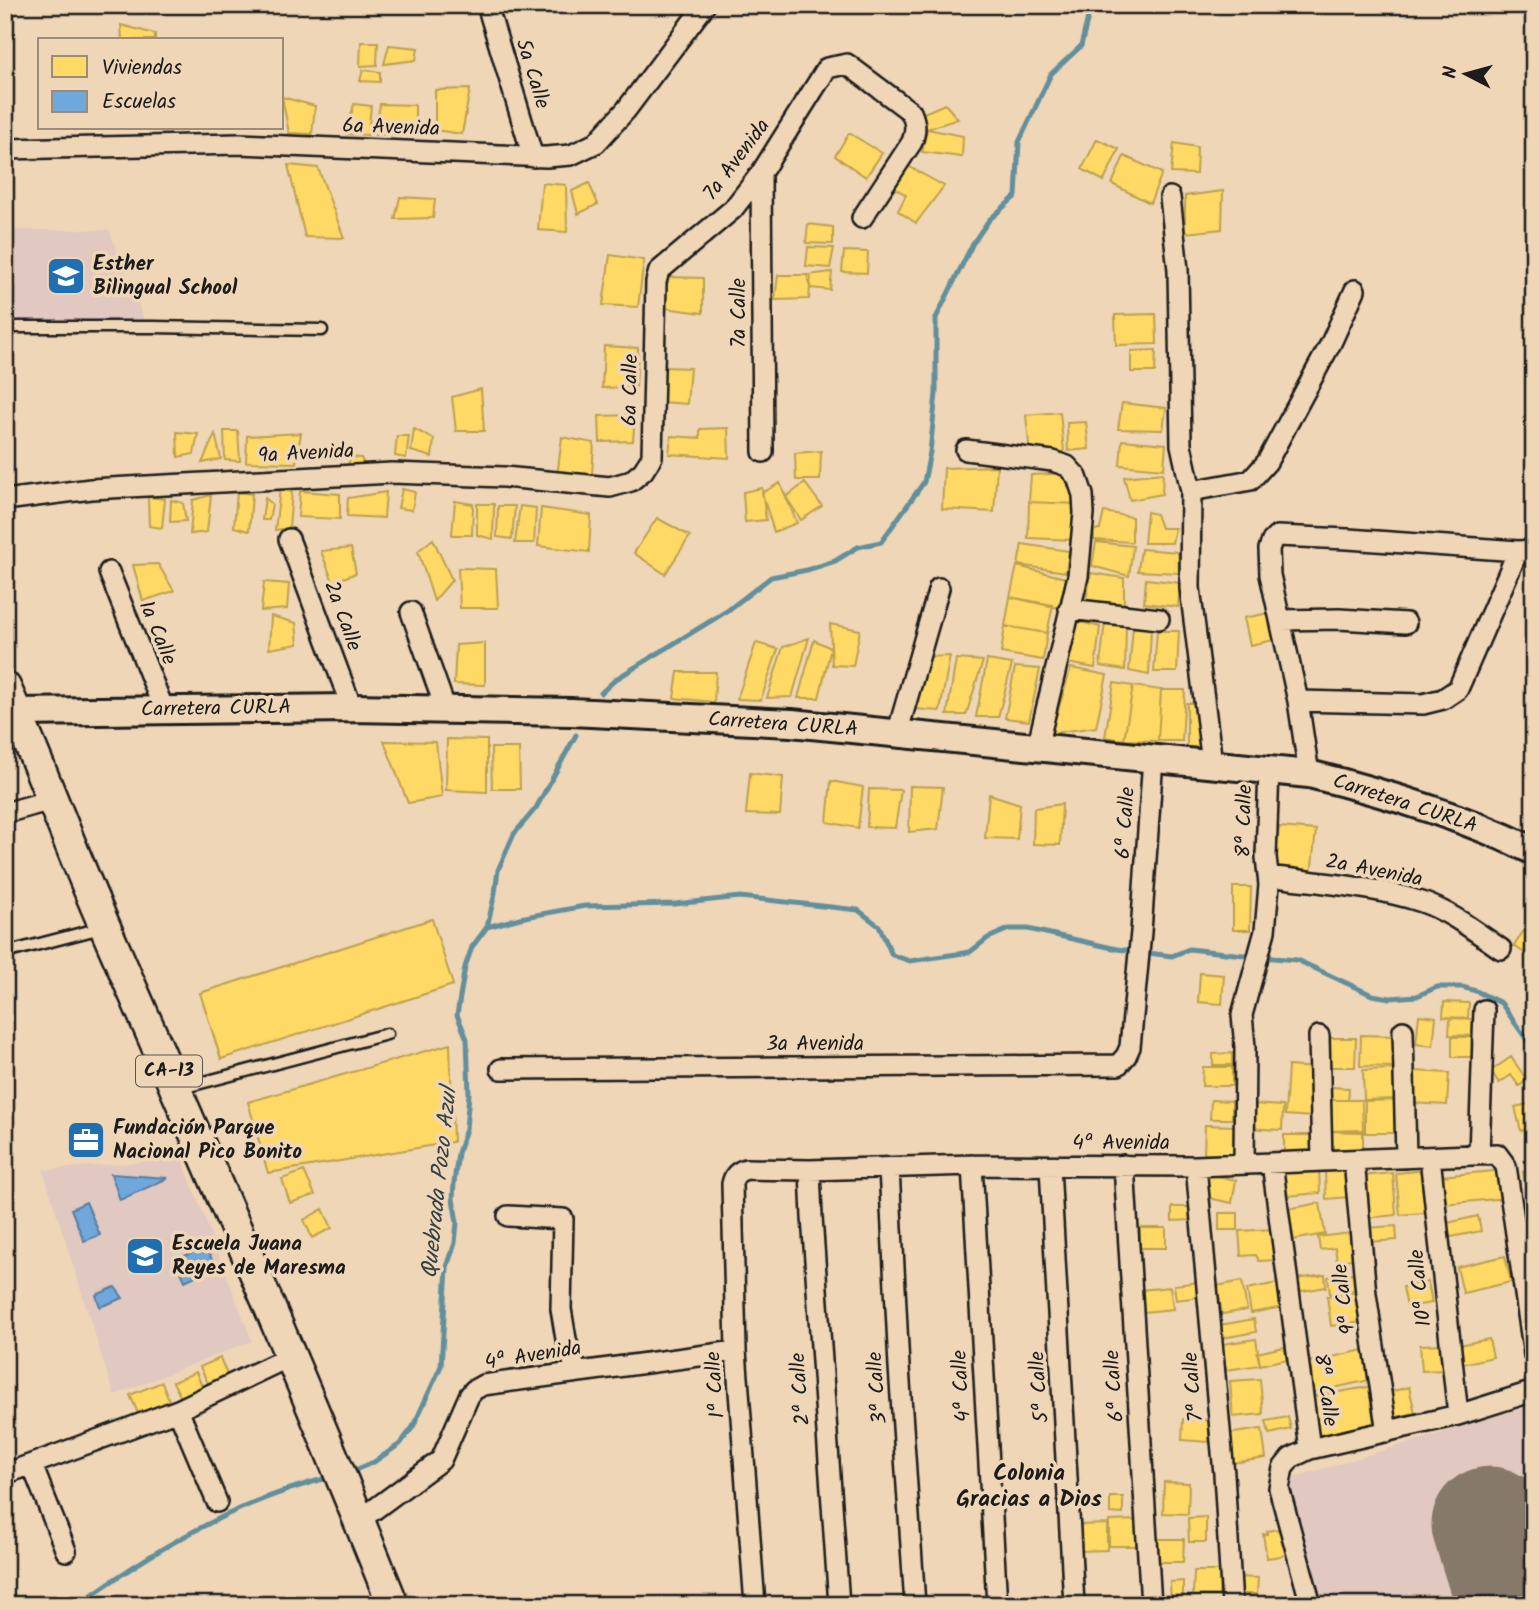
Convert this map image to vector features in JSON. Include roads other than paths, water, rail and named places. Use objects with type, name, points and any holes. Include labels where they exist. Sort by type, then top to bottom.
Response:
[{"type":"main road","name":"Carretera CURLA","points":[[11,700],[163,710],[352,708],[571,712],[779,723],[1212,763],[1309,774],[1393,795],[1533,849]]},
{"type":"main road","name":"CA-13","points":[[11,700],[105,927],[334,1454],[393,1605]]},
{"type":"street","name":"5a Calle","points":[[487,5],[533,157]]},
{"type":"street","name":"6a Avenida","points":[[5,149],[239,144],[533,157],[571,156],[596,143],[626,110],[705,5]]},
{"type":"street","name":"7a Avenida","points":[[659,271],[733,209],[761,173],[827,68],[837,65],[847,64],[911,112],[915,120],[916,131],[912,142],[862,218]]},
{"type":"street","name":"7a Calle","points":[[761,173],[763,452]]},
{"type":"street","points":[[1170,197],[1178,270],[1181,445],[1191,491],[1190,588],[1212,763]]},
{"type":"street","name":"6a Calle","points":[[610,487],[631,481],[643,471],[652,457],[656,282],[659,271]]},
{"type":"street","points":[[1191,491],[1251,480],[1258,475],[1331,343],[1354,290]]},
{"type":"street","points":[[966,450],[1053,461],[1067,466],[1077,477],[1083,495],[1084,513],[1078,576],[1037,748]]},
{"type":"street","name":"9a Avenida","points":[[5,500],[91,489],[392,473],[504,477],[610,487]]},
{"type":"street","points":[[1298,701],[1423,704],[1443,699],[1458,689],[1526,550],[1277,536],[1272,541],[1269,549],[1270,575],[1298,701],[1309,774]]},
{"type":"street","name":"2a Calle","points":[[289,539],[352,708]]},
{"type":"street","name":"1a Calle","points":[[109,572],[163,710]]},
{"type":"street","points":[[897,734],[939,588]]},
{"type":"street","points":[[1069,609],[1160,619]]},
{"type":"street","points":[[411,612],[446,710]]},
{"type":"street","points":[[1281,620],[1339,619],[1406,623]]},
{"type":"street","name":"6ª Calle","points":[[1126,1056],[1130,1047],[1138,964],[1153,758]]},
{"type":"street","name":"8ª Calle","points":[[1244,1164],[1245,1047],[1242,1015],[1265,931],[1269,769]]},
{"type":"street","points":[[5,813],[51,800]]},
{"type":"street","name":"2a Avenida","points":[[1268,876],[1361,889],[1422,902],[1456,918],[1501,949]]},
{"type":"street","points":[[1484,1010],[1488,1154],[1506,1166],[1534,1355]]},
{"type":"street","points":[[1403,1031],[1406,1158]]},
{"type":"street","points":[[1319,1036],[1322,1161]]},
{"type":"street","name":"3a Avenida","points":[[500,1069],[1118,1065],[1126,1056]]},
{"type":"street","name":"4ª Avenida","points":[[746,1169],[810,1170],[972,1165],[1196,1166],[1488,1154]]},
{"type":"street","name":"10ª Calle","points":[[1430,1157],[1458,1415]]},
{"type":"street","name":"9ª Calle","points":[[1354,1160],[1366,1294],[1387,1432]]},
{"type":"street","name":"8ª Calle","points":[[1272,1163],[1310,1449],[1291,1458],[1283,1468],[1279,1488],[1311,1605]]},
{"type":"street","name":"4ª Calle","points":[[972,1165],[998,1605]]},
{"type":"street","name":"6ª Calle","points":[[1124,1165],[1151,1605]]},
{"type":"street","name":"7ª Calle","points":[[1196,1166],[1224,1474],[1232,1605]]},
{"type":"street","name":"5ª Calle","points":[[1050,1167],[1074,1605]]},
{"type":"street","name":"3ª Calle","points":[[889,1168],[915,1605]]},
{"type":"street","name":"1ª Calle","points":[[746,1169],[738,1171],[732,1184],[736,1350],[755,1605]]},
{"type":"street","name":"2ª Calle","points":[[810,1170],[811,1217],[839,1605]]},
{"type":"street","points":[[508,1216],[564,1219],[561,1309],[566,1339],[576,1371]]},
{"type":"street","name":"4ª Avenida","points":[[360,1520],[441,1460],[474,1390],[483,1385],[736,1350]]},
{"type":"street","points":[[5,1474],[178,1410],[291,1356]]},
{"type":"street","points":[[1310,1449],[1458,1415],[1534,1391]]},
{"type":"street","points":[[178,1410],[217,1502]]},
{"type":"street","points":[[32,1465],[66,1551]]},
{"type":"lane","points":[[5,327],[322,330]]},
{"type":"lane","points":[[5,953],[105,927]]},
{"type":"lane","points":[[177,1089],[387,1034]]},
{"type":"waterway","points":[[601,693],[616,679],[727,611],[771,577],[807,570],[835,561],[858,547],[881,542],[924,482],[936,393],[936,318],[973,243],[989,220],[1016,196],[1019,142],[1051,74],[1081,46],[1091,5]]},
{"type":"waterway","points":[[487,927],[498,870],[514,834],[536,808],[576,735]]},
{"type":"waterway","name":"Quebrada Pozo Azul","points":[[348,1473],[374,1462],[400,1444],[413,1427],[441,1366],[447,1267],[455,1243],[457,1222],[453,1199],[454,1183],[458,1153],[466,1129],[469,1094],[467,1039],[457,1015],[465,967],[472,947],[487,927],[585,906],[675,904],[740,897],[858,910],[879,926],[892,955],[910,961],[970,952],[988,938],[1009,929],[1028,929],[1117,949],[1172,956],[1189,949],[1253,956]]},
{"type":"waterway","name":"Quebrada Pozo Azul","points":[[1263,957],[1297,960],[1372,995],[1390,998],[1417,996],[1437,987],[1462,987],[1476,991],[1501,1003],[1534,1050]]},
{"type":"waterway","name":"Quebrada Pozo Azul","points":[[78,1605],[107,1584],[198,1529],[263,1499],[331,1477]]},
{"type":"place","name":"Esther Bilingual School","points":[[66,276]]},
{"type":"place","name":"Fundación Parque Nacional Pico Bonito","points":[[86,1140]]},
{"type":"place","name":"Escuela Juana Reyes de Maresma","points":[[145,1256]]},
{"type":"district","name":"Colonia Gracias a Dios","points":[[1029,1487]]}]
